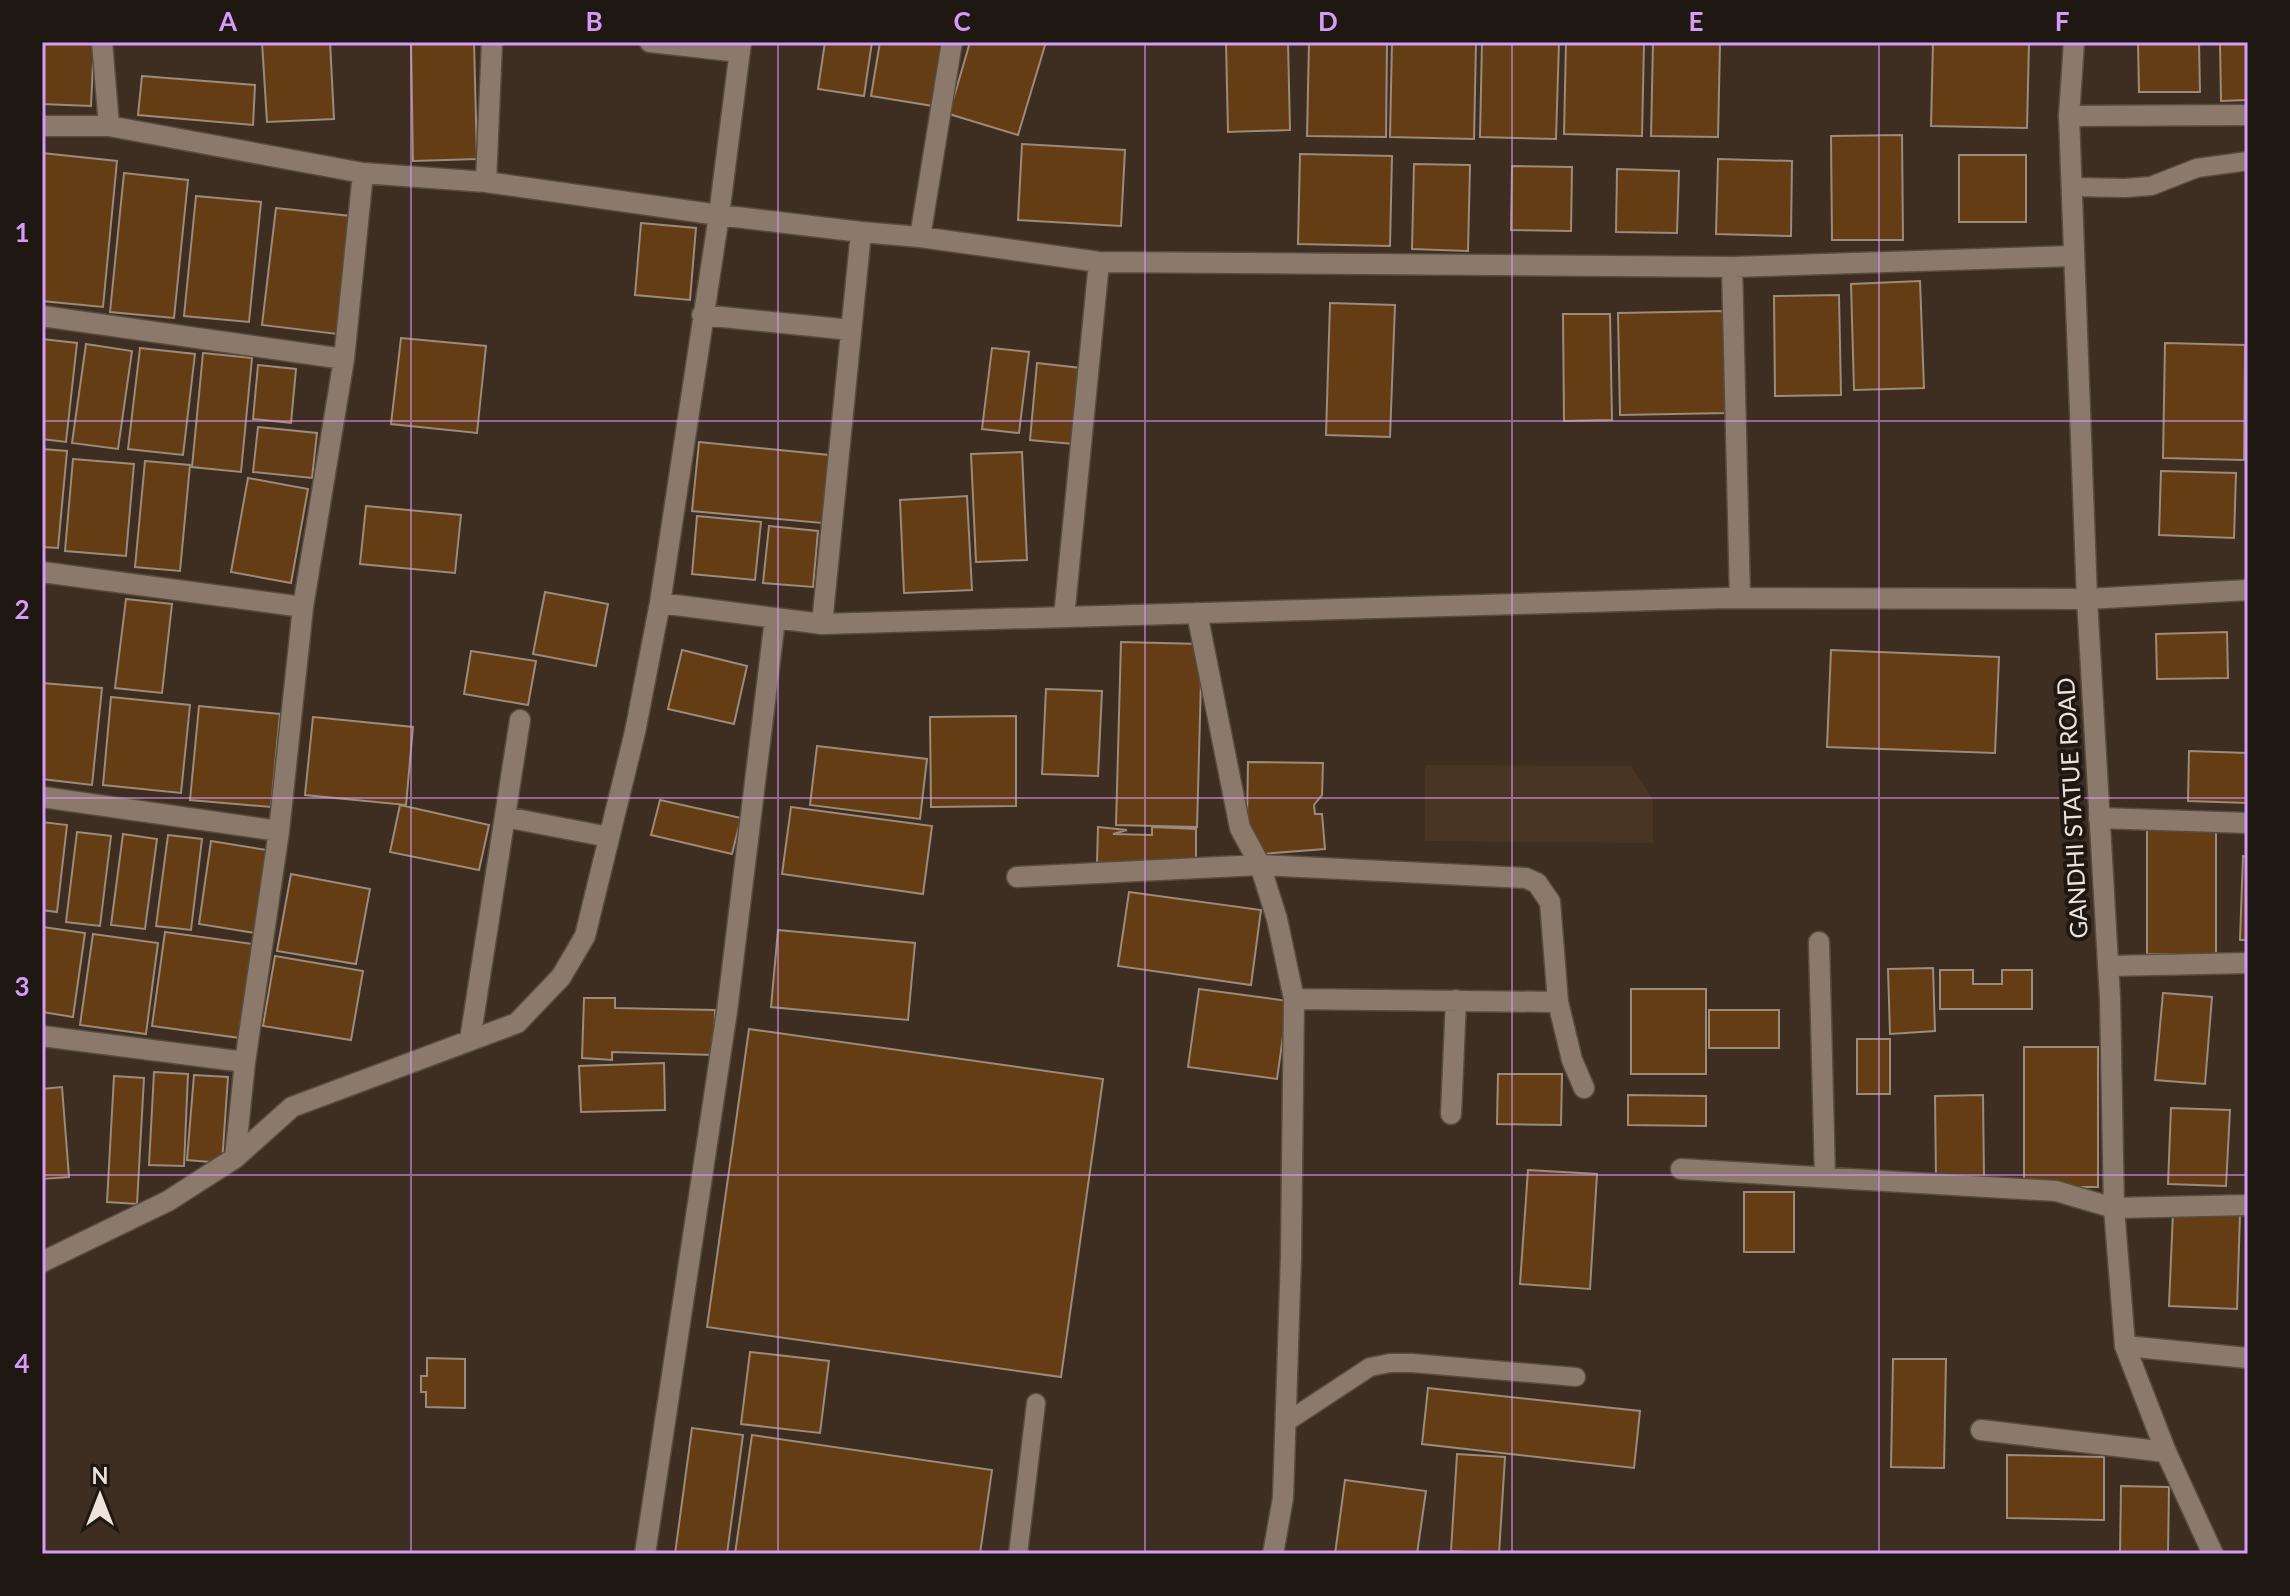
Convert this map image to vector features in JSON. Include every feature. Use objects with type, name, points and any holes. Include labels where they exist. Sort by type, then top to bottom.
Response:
[{"type":"street","points":[[102,42],[109,126]]},
{"type":"street","points":[[486,182],[492,42]]},
{"type":"street","points":[[42,1262],[168,1201],[235,1158],[292,1107],[517,1023],[561,977],[585,936],[635,732],[660,603],[719,215],[741,47],[650,42]]},
{"type":"street","points":[[920,237],[952,42]]},
{"type":"street","name":"GANDHI STATUE ROAD","points":[[2074,42],[2069,116],[2087,599],[2108,966],[2114,1208],[2125,1346],[2166,1452],[2213,1554]]},
{"type":"street","points":[[2069,116],[2248,115]]},
{"type":"street","points":[[42,126],[109,126],[363,173],[486,182],[719,215],[920,237],[1099,262],[1732,267],[2074,256]]},
{"type":"street","points":[[235,1158],[245,1062],[279,831],[303,607],[344,359],[363,173]]},
{"type":"street","points":[[822,624],[861,232]]},
{"type":"street","points":[[1064,617],[1099,262]]},
{"type":"street","points":[[1732,267],[1740,598]]},
{"type":"street","points":[[702,315],[851,330]]},
{"type":"street","points":[[42,316],[344,359]]},
{"type":"street","points":[[42,572],[303,607]]},
{"type":"street","points":[[660,603],[822,624],[1740,598],[2087,599],[2248,590]]},
{"type":"street","points":[[1197,613],[1240,828],[1260,865],[1277,919],[1294,999],[1291,1256],[1283,1498],[1273,1554]]},
{"type":"street","points":[[645,1554],[727,1011],[775,619]]},
{"type":"street","points":[[470,1040],[520,720]]},
{"type":"street","points":[[42,797],[279,831]]},
{"type":"street","points":[[505,817],[609,837]]},
{"type":"street","points":[[2099,818],[2248,823]]},
{"type":"street","points":[[1017,877],[1260,865],[1526,878],[1537,883],[1550,902],[1558,1002],[1572,1060],[1584,1088]]},
{"type":"street","points":[[1819,942],[1825,1177]]},
{"type":"street","points":[[2108,966],[2248,963]]},
{"type":"street","points":[[1294,999],[1558,1002]]},
{"type":"street","points":[[1451,1114],[1456,1000]]},
{"type":"street","points":[[42,1036],[245,1062]]},
{"type":"street","points":[[1681,1169],[2056,1191],[2114,1208],[2248,1205]]},
{"type":"street","points":[[2125,1346],[2248,1358]]},
{"type":"street","points":[[1981,1430],[2166,1452]]},
{"type":"lane","points":[[2072,187],[2151,186],[2197,168],[2248,161]]},
{"type":"lane","points":[[1285,1423],[1370,1367],[1390,1363],[1576,1377]]},
{"type":"lane","points":[[1018,1554],[1036,1403]]},
{"type":"shaded area","points":[[1425,765],[1631,766],[1653,800],[1653,843],[1425,841]]},
{"type":"building","points":[[42,42],[94,42],[91,106],[42,104]]},
{"type":"building","points":[[262,42],[330,42],[334,119],[267,122]]},
{"type":"building","points":[[411,42],[474,42],[477,159],[413,161]]},
{"type":"building","points":[[825,42],[872,42],[864,96],[818,89]]},
{"type":"building","points":[[880,42],[944,42],[933,106],[871,96]]},
{"type":"building","points":[[970,42],[1046,42],[1018,135],[949,114]]},
{"type":"building","points":[[1226,42],[1288,42],[1290,130],[1228,132]]},
{"type":"building","points":[[1309,42],[1387,42],[1386,137],[1307,136]]},
{"type":"building","points":[[1392,42],[1476,42],[1474,139],[1390,137]]},
{"type":"building","points":[[1482,42],[1559,42],[1556,139],[1480,137]]},
{"type":"building","points":[[1566,42],[1644,43],[1642,136],[1564,134]]},
{"type":"building","points":[[1653,42],[1720,44],[1718,137],[1651,136]]},
{"type":"building","points":[[1933,42],[2029,42],[2027,128],[1931,126]]},
{"type":"building","points":[[2138,42],[2199,42],[2200,92],[2139,92]]},
{"type":"building","points":[[2220,42],[2248,42],[2248,100],[2221,101]]},
{"type":"building","points":[[142,76],[255,85],[253,125],[138,115]]},
{"type":"building","points":[[1902,135],[1903,240],[1832,240],[1831,136]]},
{"type":"building","points":[[1022,144],[1125,150],[1121,226],[1018,220]]},
{"type":"building","points":[[42,153],[117,161],[103,307],[42,301]]},
{"type":"building","points":[[1300,154],[1392,156],[1390,246],[1298,244]]},
{"type":"building","points":[[1959,155],[2026,155],[2026,222],[1959,222]]},
{"type":"building","points":[[1718,159],[1792,161],[1791,236],[1716,234]]},
{"type":"building","points":[[1414,164],[1470,165],[1468,251],[1412,249]]},
{"type":"building","points":[[1512,166],[1572,167],[1571,231],[1511,230]]},
{"type":"building","points":[[1617,169],[1679,171],[1677,233],[1616,232]]},
{"type":"building","points":[[124,173],[188,180],[174,318],[110,312]]},
{"type":"building","points":[[196,196],[261,202],[249,322],[184,316]]},
{"type":"building","points":[[276,208],[351,216],[337,334],[262,325]]},
{"type":"building","points":[[641,223],[696,228],[690,300],[635,295]]},
{"type":"building","points":[[1920,281],[1924,388],[1854,390],[1851,284]]},
{"type":"building","points":[[1839,295],[1841,395],[1775,396],[1774,296]]},
{"type":"building","points":[[1330,303],[1395,305],[1390,437],[1326,435]]},
{"type":"building","points":[[1725,311],[1727,413],[1620,415],[1618,313]]},
{"type":"building","points":[[1563,314],[1610,314],[1612,420],[1564,421]]},
{"type":"building","points":[[401,338],[486,346],[477,433],[391,424]]},
{"type":"building","points":[[42,339],[77,343],[66,442],[42,439]]},
{"type":"building","points":[[2165,343],[2245,345],[2244,460],[2163,458]]},
{"type":"building","points":[[86,344],[132,351],[118,449],[72,443]]},
{"type":"building","points":[[140,348],[195,354],[183,455],[128,449]]},
{"type":"building","points":[[992,348],[1029,352],[1019,433],[982,429]]},
{"type":"building","points":[[203,353],[252,358],[241,472],[192,467]]},
{"type":"building","points":[[1037,363],[1081,368],[1073,444],[1030,440]]},
{"type":"building","points":[[258,365],[296,369],[291,423],[253,419]]},
{"type":"building","points":[[258,427],[317,433],[312,478],[253,472]]},
{"type":"building","points":[[699,442],[829,455],[822,523],[692,511]]},
{"type":"building","points":[[42,449],[67,451],[58,548],[42,547]]},
{"type":"building","points":[[1022,452],[1027,560],[976,562],[971,454]]},
{"type":"building","points":[[73,459],[134,464],[126,556],[65,551]]},
{"type":"building","points":[[145,461],[190,465],[180,571],[135,567]]},
{"type":"building","points":[[2161,471],[2236,473],[2234,538],[2159,535]]},
{"type":"building","points":[[248,478],[308,489],[291,583],[231,572]]},
{"type":"building","points":[[967,496],[972,590],[904,593],[900,500]]},
{"type":"building","points":[[366,506],[461,515],[455,573],[360,564]]},
{"type":"building","points":[[697,516],[761,522],[755,580],[692,574]]},
{"type":"building","points":[[769,526],[818,531],[813,587],[763,583]]},
{"type":"building","points":[[545,592],[608,604],[596,666],[533,654]]},
{"type":"building","points":[[126,599],[172,604],[162,693],[115,688]]},
{"type":"building","points":[[2227,632],[2228,678],[2157,679],[2156,634]]},
{"type":"building","points":[[1121,642],[1202,644],[1197,827],[1116,825]]},
{"type":"building","points":[[682,650],[747,666],[734,724],[668,709]]},
{"type":"building","points":[[1831,650],[1999,657],[1995,753],[1827,747]]},
{"type":"building","points":[[471,651],[536,661],[528,705],[464,694]]},
{"type":"building","points":[[42,683],[102,688],[92,785],[42,779]]},
{"type":"building","points":[[1046,689],[1102,691],[1098,776],[1042,774]]},
{"type":"building","points":[[111,697],[190,705],[181,793],[103,785]]},
{"type":"building","points":[[199,706],[280,714],[271,807],[190,800]]},
{"type":"building","points":[[1016,716],[1016,806],[931,807],[930,717]]},
{"type":"building","points":[[313,717],[413,727],[406,805],[305,795]]},
{"type":"building","points":[[817,746],[927,759],[920,819],[810,805]]},
{"type":"building","points":[[2189,751],[2248,753],[2248,803],[2188,801]]},
{"type":"building","points":[[1248,762],[1323,763],[1322,795],[1314,805],[1315,814],[1322,814],[1325,849],[1262,854],[1247,822]]},
{"type":"building","points":[[660,800],[741,818],[732,854],[651,835]]},
{"type":"building","points":[[400,805],[489,825],[479,870],[390,852]]},
{"type":"building","points":[[791,807],[932,826],[923,894],[782,874]]},
{"type":"building","points":[[42,822],[67,825],[57,912],[42,910]]},
{"type":"building","points":[[1098,827],[1127,830],[1113,834],[1152,835],[1152,827],[1196,829],[1196,865],[1097,863]]},
{"type":"building","points":[[2147,827],[2216,827],[2216,954],[2147,954]]},
{"type":"building","points":[[77,832],[111,836],[100,926],[66,922]]},
{"type":"building","points":[[123,834],[157,839],[145,929],[111,925]]},
{"type":"building","points":[[168,835],[202,839],[191,930],[156,926]]},
{"type":"building","points":[[211,841],[267,850],[255,933],[199,924]]},
{"type":"building","points":[[2243,856],[2248,857],[2248,940],[2240,940]]},
{"type":"building","points":[[291,874],[370,889],[356,964],[277,951]]},
{"type":"building","points":[[1129,892],[1261,910],[1251,985],[1118,966]]},
{"type":"building","points":[[43,927],[85,933],[73,1017],[42,1012]]},
{"type":"building","points":[[778,930],[915,943],[908,1020],[771,1007]]},
{"type":"building","points":[[165,932],[253,944],[240,1038],[152,1026]]},
{"type":"building","points":[[93,934],[158,943],[146,1034],[80,1025]]},
{"type":"building","points":[[275,956],[363,971],[351,1040],[263,1026]]},
{"type":"building","points":[[1933,968],[1935,1031],[1890,1034],[1888,969]]},
{"type":"building","points":[[1940,970],[1973,970],[1973,984],[2002,984],[2002,970],[2032,970],[2032,1009],[1940,1009]]},
{"type":"building","points":[[1199,989],[1288,1001],[1277,1079],[1188,1067]]},
{"type":"building","points":[[1631,989],[1706,989],[1706,1074],[1631,1074]]},
{"type":"building","points":[[2163,993],[2212,997],[2205,1084],[2155,1080]]},
{"type":"building","points":[[584,998],[615,998],[615,1008],[715,1010],[714,1055],[612,1052],[612,1060],[582,1058]]},
{"type":"building","points":[[1709,1010],[1779,1010],[1779,1048],[1709,1048]]},
{"type":"building","points":[[749,1029],[1103,1079],[1061,1377],[707,1327]]},
{"type":"building","points":[[1857,1039],[1890,1039],[1890,1094],[1857,1094]]},
{"type":"building","points":[[2024,1047],[2098,1047],[2098,1187],[2024,1187]]},
{"type":"building","points":[[664,1063],[665,1110],[581,1112],[579,1066]]},
{"type":"building","points":[[154,1072],[188,1074],[184,1166],[149,1165]]},
{"type":"building","points":[[1498,1074],[1562,1074],[1561,1125],[1497,1124]]},
{"type":"building","points":[[194,1075],[228,1077],[222,1163],[187,1160]]},
{"type":"building","points":[[114,1076],[144,1078],[137,1204],[107,1202]]},
{"type":"building","points":[[62,1087],[69,1177],[42,1179],[42,1089]]},
{"type":"building","points":[[1628,1095],[1706,1096],[1706,1126],[1628,1125]]},
{"type":"building","points":[[1983,1095],[1984,1178],[1936,1179],[1935,1096]]},
{"type":"building","points":[[2171,1108],[2230,1110],[2226,1186],[2168,1184]]},
{"type":"building","points":[[1528,1170],[1597,1174],[1590,1289],[1520,1284]]},
{"type":"building","points":[[1744,1192],[1794,1192],[1794,1252],[1744,1252]]},
{"type":"building","points":[[2173,1212],[2240,1214],[2237,1309],[2169,1306]]},
{"type":"building","points":[[750,1352],[829,1361],[820,1433],[741,1424]]},
{"type":"building","points":[[427,1358],[465,1359],[465,1408],[426,1407],[426,1392],[421,1392],[421,1376],[427,1376]]},
{"type":"building","points":[[1893,1359],[1946,1359],[1944,1468],[1891,1467]]},
{"type":"building","points":[[1428,1388],[1640,1411],[1634,1468],[1422,1444]]},
{"type":"building","points":[[692,1428],[743,1435],[727,1554],[675,1554]]},
{"type":"building","points":[[752,1435],[992,1470],[980,1554],[735,1554]]},
{"type":"building","points":[[1457,1454],[1505,1457],[1499,1554],[1451,1551]]},
{"type":"building","points":[[2007,1455],[2104,1457],[2104,1520],[2007,1518]]},
{"type":"building","points":[[1345,1480],[1426,1491],[1417,1554],[1335,1554]]},
{"type":"building","points":[[2121,1486],[2169,1487],[2168,1554],[2120,1554]]}]
